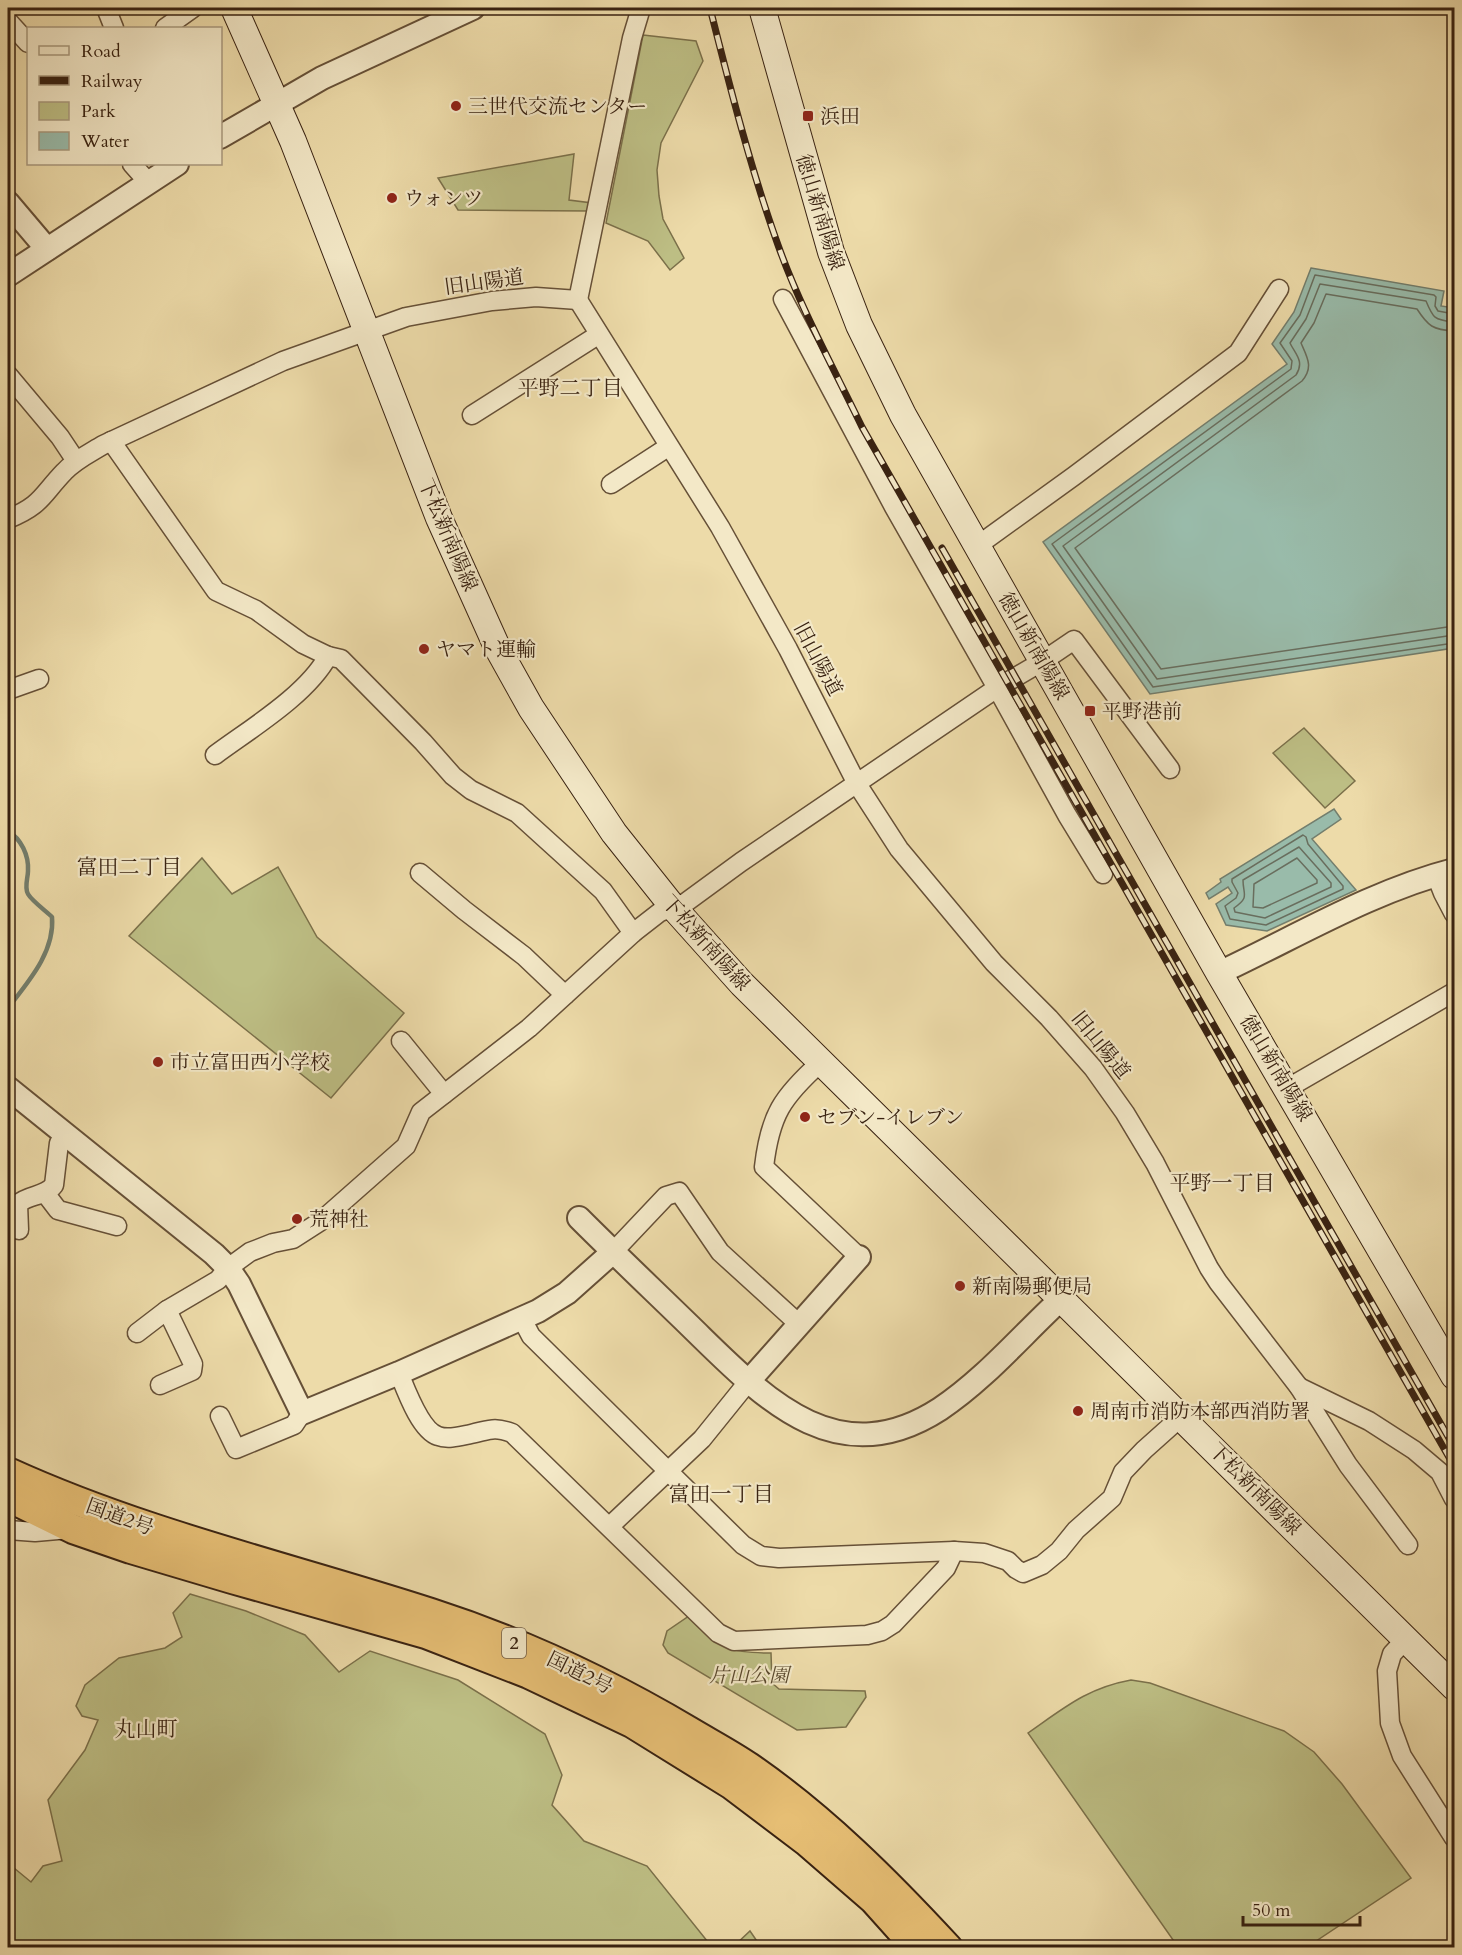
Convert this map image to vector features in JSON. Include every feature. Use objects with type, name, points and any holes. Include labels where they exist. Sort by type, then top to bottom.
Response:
[{"type":"highway","name":"国道2号","points":[[8,1472],[140,1525],[443,1617],[533,1650],[641,1703],[748,1766],[817,1819],[888,1884],[948,1947]]},
{"type":"highway","name":"国道2号","points":[[8,1497],[73,1529],[232,1579],[426,1634],[529,1674],[632,1723],[732,1785],[807,1840],[874,1900],[917,1947]]},
{"type":"main road","name":"下松新南陽線","points":[[234,8],[277,105],[439,519],[498,647],[531,708],[614,833],[673,907],[742,984],[1455,1687]]},
{"type":"main road","name":"徳山新南陽線","points":[[762,8],[831,252],[859,325],[903,416],[1219,973],[1455,1376]]},
{"type":"street","points":[[106,8],[114,27]]},
{"type":"street","points":[[166,27],[193,8]]},
{"type":"street","points":[[222,136],[322,78],[472,8]]},
{"type":"street","points":[[578,300],[632,38],[641,8]]},
{"type":"street","points":[[8,21],[27,42]]},
{"type":"street","points":[[133,165],[148,182]]},
{"type":"street","points":[[8,275],[175,165]]},
{"type":"street","points":[[8,203],[47,249]]},
{"type":"street","points":[[977,546],[1238,352],[1279,289]]},
{"type":"street","name":"旧山陽道","points":[[8,519],[34,507],[76,461],[111,441],[283,361],[406,317],[492,300],[536,297],[578,300],[731,547],[793,659],[857,784],[899,849],[994,963],[1049,1018],[1093,1068],[1125,1113],[1155,1163],[1214,1275],[1299,1387],[1369,1421],[1414,1450],[1440,1472],[1455,1499]]},
{"type":"street","points":[[783,299],[894,507],[1066,815],[1103,874]]},
{"type":"street","points":[[472,415],[598,335]]},
{"type":"street","points":[[8,375],[60,437],[76,461]]},
{"type":"street","points":[[111,441],[216,591],[256,610],[303,644],[328,656],[341,659],[423,742],[453,776],[471,790],[517,813],[603,891],[633,933]]},
{"type":"street","points":[[610,484],[668,447]]},
{"type":"street","points":[[137,1333],[167,1310],[218,1280],[228,1268],[250,1252],[273,1243],[293,1239],[321,1221],[406,1146],[421,1112],[529,1028],[633,933],[660,912],[685,903],[741,862],[997,688],[1074,640],[1170,770]]},
{"type":"street","points":[[215,755],[296,694],[324,664],[328,656]]},
{"type":"street","points":[[8,690],[39,679]]},
{"type":"street","points":[[1219,973],[1303,931],[1398,888],[1445,872],[1443,892],[1455,914]]},
{"type":"street","points":[[420,873],[524,956],[565,995]]},
{"type":"street","points":[[1288,1088],[1455,992]]},
{"type":"street","points":[[401,1041],[444,1094]]},
{"type":"street","points":[[610,1526],[702,1438],[748,1382],[859,1257],[764,1167],[767,1139],[772,1121],[779,1108],[803,1079],[821,1062]]},
{"type":"street","points":[[8,1088],[214,1254],[228,1268],[239,1284],[302,1413]]},
{"type":"street","points":[[19,1230],[18,1204],[23,1199],[45,1193],[54,1185],[59,1143],[66,1136]]},
{"type":"street","points":[[220,1416],[236,1449],[294,1425],[302,1413],[522,1319],[567,1293],[613,1251],[666,1196],[679,1192],[720,1252],[800,1325]]},
{"type":"street","points":[[45,1193],[58,1210],[117,1226]]},
{"type":"street","points":[[579,1218],[748,1382],[789,1413],[816,1426],[846,1433],[874,1435],[909,1425],[939,1409],[974,1383],[1061,1299]]},
{"type":"street","points":[[160,1385],[192,1371],[193,1365],[167,1310]]},
{"type":"street","points":[[522,1319],[531,1336],[667,1471],[743,1545],[761,1556],[779,1558],[954,1551],[984,1553],[1008,1561],[1023,1573],[1042,1565],[1059,1551],[1076,1530],[1112,1498],[1123,1472],[1182,1416]]},
{"type":"street","points":[[399,1373],[415,1409],[426,1427],[436,1436],[447,1438],[496,1427],[512,1433],[718,1633],[734,1641],[867,1635],[882,1631],[892,1624],[946,1568],[954,1551]]},
{"type":"street","points":[[1299,1387],[1348,1465],[1408,1545]]},
{"type":"street","points":[[8,1530],[35,1532],[73,1529]]},
{"type":"street","points":[[1406,1639],[1392,1654],[1387,1671],[1390,1723],[1402,1756],[1455,1838]]},
{"type":"green space","points":[[643,35],[696,41],[703,61],[661,143],[657,170],[663,219],[684,258],[670,270],[648,241],[606,223]]},
{"type":"green space","points":[[574,154],[569,200],[592,203],[590,211],[458,210],[438,178]]},
{"type":"green space","points":[[1304,728],[1355,781],[1325,808],[1273,753]]},
{"type":"green space","points":[[202,858],[232,894],[278,867],[317,937],[404,1013],[331,1098],[129,936]]},
{"type":"green space","points":[[190,1594],[246,1611],[305,1635],[339,1672],[370,1651],[458,1680],[545,1734],[562,1775],[552,1805],[584,1841],[647,1866],[712,1947],[8,1947],[8,1863],[31,1882],[43,1866],[62,1861],[48,1800],[85,1750],[98,1720],[82,1716],[76,1706],[85,1685],[119,1658],[165,1648],[182,1637],[173,1613]]},
{"type":"green space","name":"片山公園","points":[[689,1616],[717,1642],[733,1650],[771,1653],[772,1683],[779,1689],[865,1691],[866,1697],[846,1727],[797,1730],[668,1653],[663,1645],[667,1631]]},
{"type":"green space","points":[[1131,1680],[1150,1683],[1284,1731],[1314,1752],[1342,1784],[1411,1878],[1307,1947],[1178,1947],[1028,1733],[1065,1707],[1089,1694],[1101,1688]]},
{"type":"green space","points":[[750,1931],[761,1947],[733,1947]]},
{"type":"water","points":[[1311,268],[1444,291],[1441,306],[1454,308],[1454,648],[1150,694],[1043,542],[1287,364],[1272,344],[1294,312]]},
{"type":"water","points":[[1334,809],[1341,819],[1312,839],[1356,890],[1267,931],[1226,925],[1216,904],[1232,893],[1228,887],[1209,899],[1206,893],[1221,882],[1220,879]]},
{"type":"waterway","points":[[8,831],[17,838],[26,853],[28,894],[52,917],[52,930],[45,954],[32,977],[8,1008]]},
{"type":"railway","points":[[710,8],[749,157],[778,245],[807,314],[862,427],[1454,1466]]},
{"type":"railway","points":[[942,548],[1454,1447]]},
{"type":"place","name":"三世代交流センター","points":[[456,106]]},
{"type":"place","name":"浜田","points":[[808,116]]},
{"type":"place","name":"ウォンツ","points":[[392,198]]},
{"type":"place","name":"ヤマト運輸","points":[[424,649]]},
{"type":"place","name":"平野港前","points":[[1090,711]]},
{"type":"place","name":"市立富田西小学校","points":[[158,1062]]},
{"type":"place","name":"セブン-イレブン","points":[[805,1117]]},
{"type":"place","name":"荒神社","points":[[297,1219]]},
{"type":"place","name":"新南陽郵便局","points":[[960,1286]]},
{"type":"place","name":"周南市消防本部西消防署","points":[[1078,1411]]},
{"type":"district","name":"平野二丁目","points":[[570,388]]},
{"type":"district","name":"富田二丁目","points":[[129,867]]},
{"type":"district","name":"平野一丁目","points":[[1222,1183]]},
{"type":"district","name":"富田一丁目","points":[[721,1494]]},
{"type":"district","name":"丸山町","points":[[146,1729]]}]
